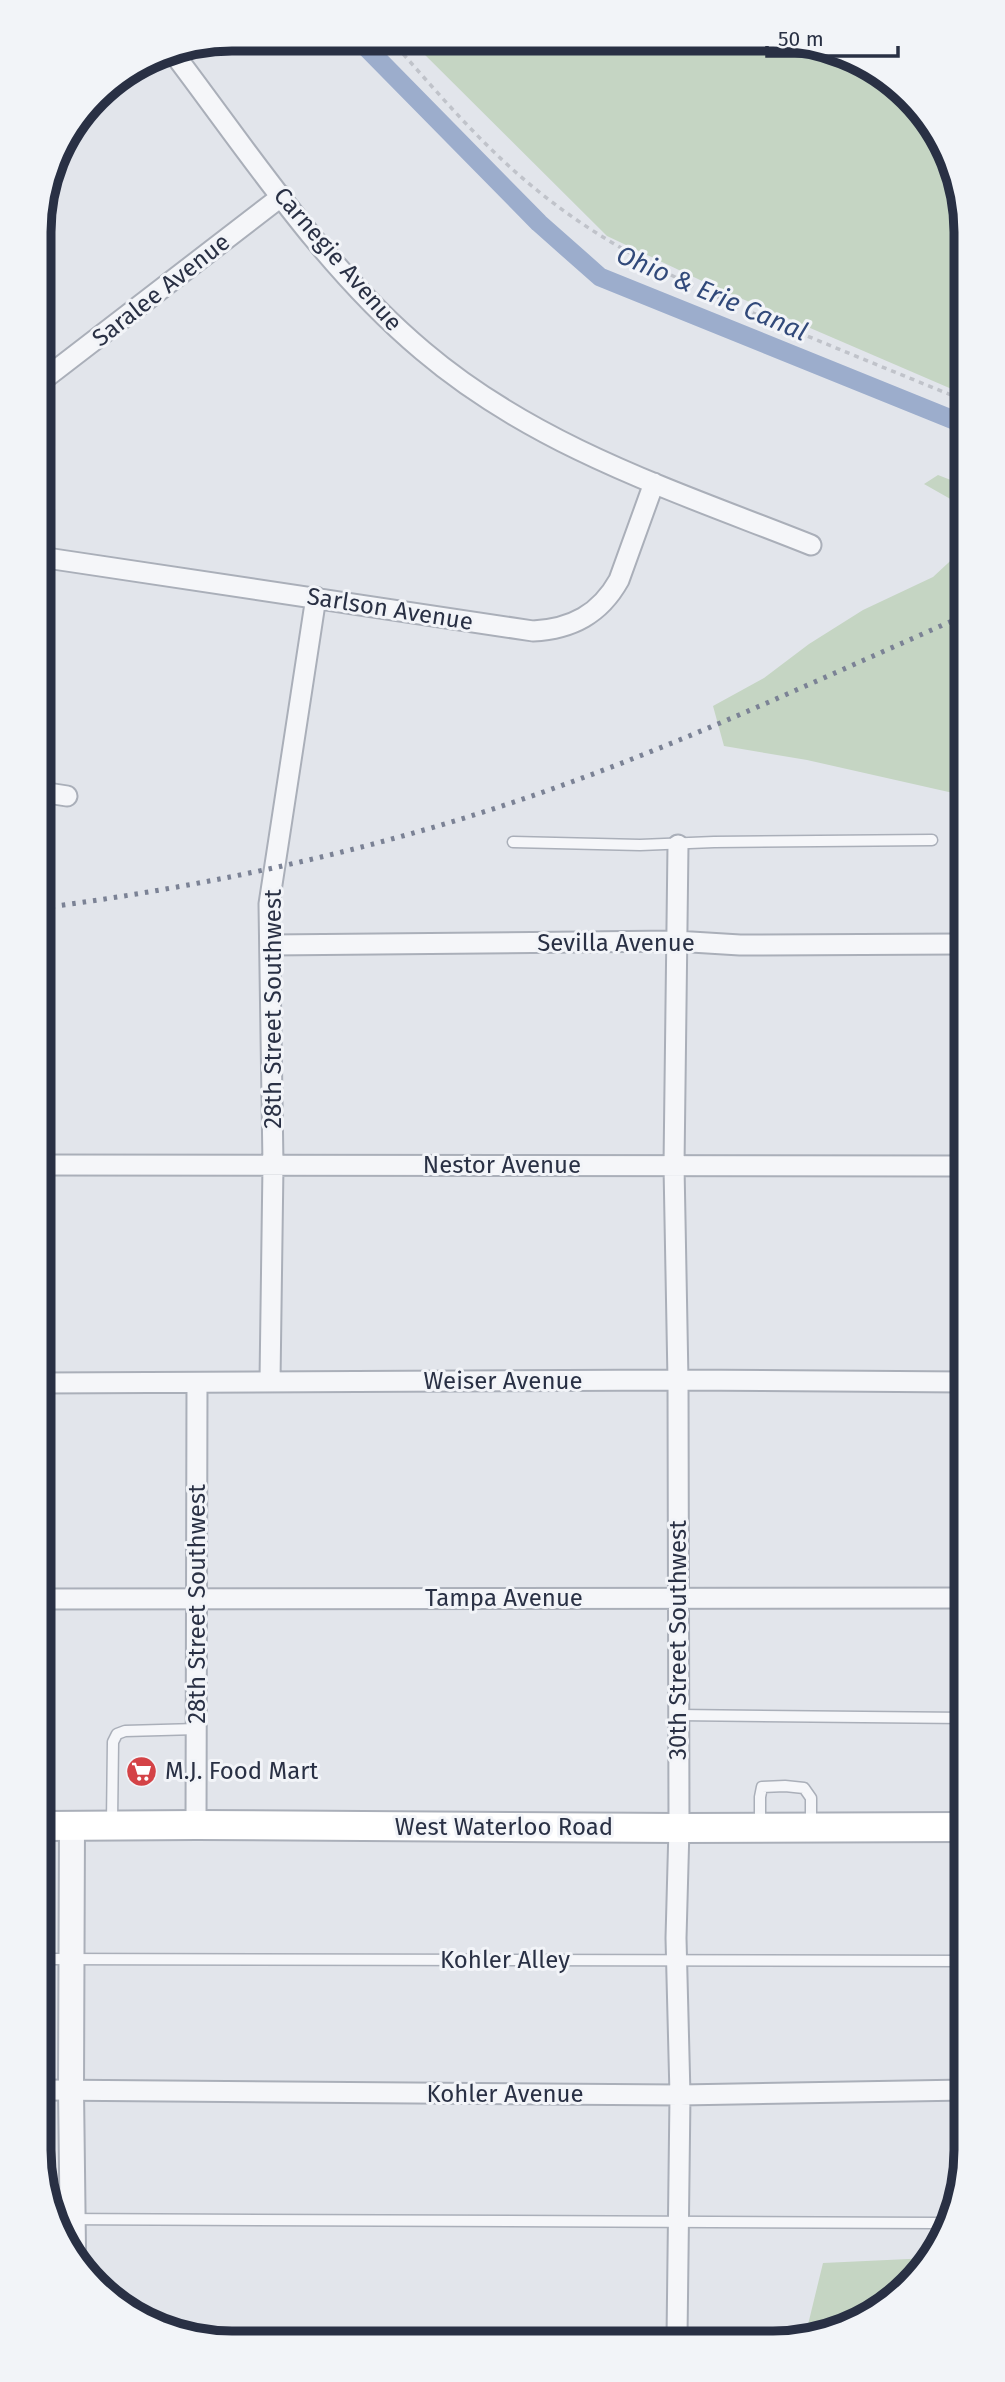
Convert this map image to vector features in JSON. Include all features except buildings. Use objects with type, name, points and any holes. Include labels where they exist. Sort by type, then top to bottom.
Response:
[{"type":"main road","name":"West Waterloo Road","points":[[51,1826],[954,1827]]},
{"type":"street","name":"Carnegie Avenue","points":[[178,59],[316,240],[364,295],[423,351],[452,374],[520,419],[586,455],[811,545]]},
{"type":"street","name":"Saralee Avenue","points":[[51,374],[282,196]]},
{"type":"street","name":"Sarlson Avenue","points":[[51,559],[533,631],[564,627],[591,614],[612,593],[654,483]]},
{"type":"street","name":"28th Street Southwest","points":[[270,1381],[273,1165],[269,904],[316,597]]},
{"type":"street","points":[[51,794],[67,796]]},
{"type":"street","name":"30th Street Southwest","points":[[677,2331],[680,2095],[677,1961],[678,1380],[674,1166],[678,845]]},
{"type":"street","name":"Sevilla Avenue","points":[[270,945],[676,941],[740,944],[954,944]]},
{"type":"street","name":"Nestor Avenue","points":[[51,1165],[954,1166]]},
{"type":"street","name":"Weiser Avenue","points":[[51,1383],[678,1380],[954,1382]]},
{"type":"street","name":"28th Street Southwest","points":[[197,1384],[197,1825]]},
{"type":"street","name":"Tampa Avenue","points":[[51,1599],[954,1598]]},
{"type":"street","points":[[64,2217],[71,2090],[72,1826]]},
{"type":"street","name":"Kohler Avenue","points":[[51,2090],[680,2095],[954,2090]]},
{"type":"lane","points":[[513,842],[678,845],[714,842],[932,840]]},
{"type":"lane","points":[[678,1715],[954,1718]]},
{"type":"lane","points":[[112,1826],[113,1742],[117,1734],[125,1731],[197,1729]]},
{"type":"lane","points":[[760,1828],[762,1787],[785,1786],[804,1788],[811,1798],[811,1828]]},
{"type":"lane","name":"Kohler Alley","points":[[51,1959],[954,1961]]},
{"type":"lane","points":[[65,2219],[938,2225]]},
{"type":"path","points":[[400,51],[506,163],[539,192],[608,240],[691,286],[954,396]]},
{"type":"green space","points":[[421,51],[785,51],[832,60],[864,75],[884,88],[917,121],[930,141],[948,185],[954,231],[954,390],[717,288],[607,236]]},
{"type":"green space","points":[[938,475],[954,481],[954,501],[924,484]]},
{"type":"green space","points":[[954,558],[954,793],[807,760],[724,746],[713,706],[764,678],[809,644],[863,610],[933,577]]},
{"type":"green space","points":[[919,2259],[874,2301],[832,2322],[807,2328],[823,2263]]},
{"type":"waterway","name":"Ohio & Erie Canal","points":[[370,51],[539,223],[600,277],[954,420]]},
{"type":"railway","points":[[51,907],[160,890],[279,867],[396,838],[511,803],[682,739],[954,620]]},
{"type":"place","name":"M.J. Food Mart","points":[[142,1771]]}]
